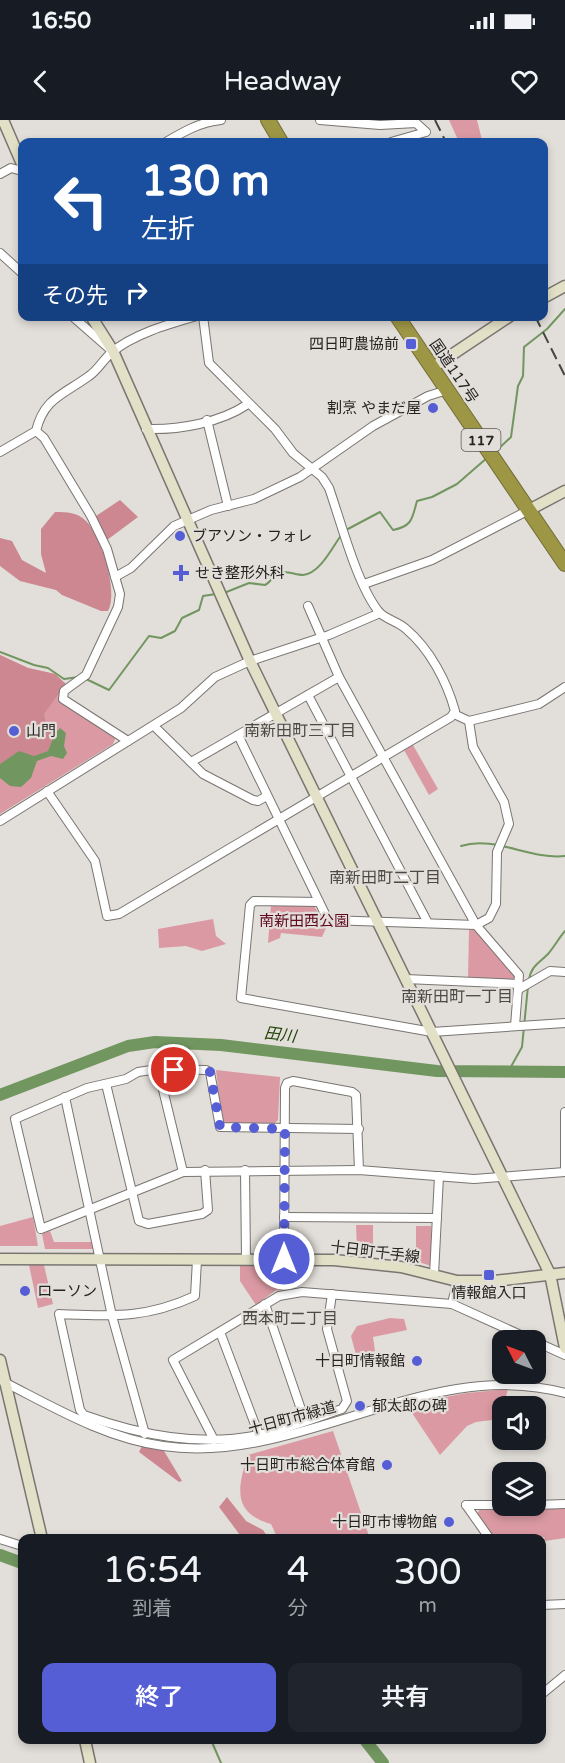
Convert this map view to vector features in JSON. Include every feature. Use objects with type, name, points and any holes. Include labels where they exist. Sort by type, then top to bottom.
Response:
[{"type":"highway","points":[[268,120],[279,138]]},
{"type":"highway","name":"国道117号","points":[[400,321],[565,564]]},
{"type":"street","points":[[3,120],[18,155]]},
{"type":"street","points":[[173,138],[197,125],[220,120]]},
{"type":"street","points":[[320,120],[380,125],[416,123],[426,132],[405,138]]},
{"type":"street","points":[[0,174],[11,168],[18,170]]},
{"type":"street","points":[[0,253],[18,269]]},
{"type":"street","points":[[548,296],[563,291]]},
{"type":"street","points":[[78,321],[113,351]]},
{"type":"street","points":[[80,323],[84,321]]},
{"type":"street","points":[[94,321],[113,351],[250,661],[550,1274],[565,1348]]},
{"type":"street","points":[[0,452],[36,431],[40,413],[47,405],[88,376],[113,351],[140,336],[182,321]]},
{"type":"street","points":[[204,321],[209,363],[275,429],[293,453],[313,469],[329,488],[364,584],[380,613],[406,629],[425,650],[444,683],[455,709],[454,714]]},
{"type":"street","points":[[432,368],[502,321]]},
{"type":"street","points":[[116,577],[131,568],[174,526],[186,520],[254,499],[313,469],[373,426],[428,396],[447,390]]},
{"type":"street","points":[[146,429],[169,429],[207,420],[237,412],[248,404]]},
{"type":"street","points":[[207,420],[228,506]]},
{"type":"street","points":[[36,431],[44,438],[91,516],[107,549],[120,594],[118,607],[86,675],[62,695],[63,699],[128,741]]},
{"type":"street","points":[[364,584],[432,560],[565,491]]},
{"type":"street","points":[[308,606],[320,638],[339,677],[476,925],[519,975],[521,987],[515,1026]]},
{"type":"street","points":[[0,821],[181,708],[210,680],[250,661],[320,638],[380,613]]},
{"type":"street","points":[[191,762],[339,677]]},
{"type":"street","points":[[454,714],[469,721],[539,704],[565,687]]},
{"type":"street","points":[[308,695],[428,924]]},
{"type":"street","points":[[47,791],[95,861],[107,915],[119,915],[454,714]]},
{"type":"street","points":[[238,735],[328,920],[476,925],[489,918],[496,903],[497,852],[509,824],[504,802],[473,747],[469,721]]},
{"type":"street","points":[[154,726],[209,778],[253,800],[258,801],[267,796]]},
{"type":"street","points":[[319,902],[254,901],[250,905],[241,998],[432,1032],[565,1023]]},
{"type":"street","points":[[405,979],[521,987],[533,983],[550,971],[565,972]]},
{"type":"street","points":[[158,1069],[183,1172]]},
{"type":"street","points":[[359,1129],[220,1127],[210,1072],[158,1069],[138,1072],[65,1097],[15,1119],[41,1229],[183,1172],[359,1170],[474,1179],[502,1174],[565,1172],[565,1112]]},
{"type":"street","points":[[284,1259],[285,1088],[292,1081],[352,1092],[358,1100],[359,1170]]},
{"type":"street","points":[[106,1084],[136,1216],[143,1223],[202,1214],[208,1210],[205,1170]]},
{"type":"street","points":[[65,1097],[112,1316],[145,1434]]},
{"type":"street","points":[[245,1170],[246,1259]]},
{"type":"street","points":[[434,1275],[439,1176]]},
{"type":"street","points":[[284,1217],[437,1218]]},
{"type":"street","name":"十日町千手線","points":[[0,1259],[284,1259],[401,1267],[457,1281],[494,1281],[565,1272]]},
{"type":"street","points":[[197,1260],[195,1296],[166,1310],[143,1315],[59,1314],[80,1410],[84,1415],[145,1434],[214,1440],[259,1435],[342,1408],[347,1401],[327,1329],[332,1294]]},
{"type":"street","points":[[452,1304],[457,1281]]},
{"type":"street","points":[[214,1440],[173,1360],[279,1296],[302,1292],[452,1304],[565,1355]]},
{"type":"street","points":[[266,1304],[305,1421]]},
{"type":"street","points":[[220,1332],[259,1435]]},
{"type":"street","points":[[0,1360],[2,1382],[41,1534]]},
{"type":"street","name":"十日町市緑道","points":[[2,1382],[58,1411],[122,1438],[192,1449],[225,1448],[267,1442],[400,1401],[456,1391],[516,1386],[547,1388],[565,1393]]},
{"type":"street","points":[[546,1504],[565,1504]]},
{"type":"street","points":[[486,1534],[466,1505],[492,1505]]},
{"type":"street","points":[[0,1539],[18,1545]]},
{"type":"street","points":[[546,1605],[565,1604]]},
{"type":"street","points":[[546,1691],[565,1675]]},
{"type":"street","points":[[86,1744],[90,1763]]},
{"type":"green space","points":[[449,120],[477,120],[482,138],[457,138]]},
{"type":"green space","points":[[0,655],[28,668],[55,674],[68,686],[59,693],[60,701],[116,737],[113,744],[0,814]]},
{"type":"green space","points":[[413,745],[438,789],[429,795],[404,750]]},
{"type":"green space","name":"南新田西公園","points":[[271,905],[314,906],[327,926],[322,937],[281,933],[280,938],[268,943]]},
{"type":"green space","points":[[213,919],[216,936],[226,944],[202,951],[186,946],[159,948],[158,929]]},
{"type":"green space","points":[[474,929],[515,975],[514,980],[468,978],[469,930]]},
{"type":"green space","points":[[216,1070],[280,1077],[278,1120],[275,1123],[225,1123],[222,1121]]},
{"type":"green space","points":[[33,1217],[38,1246],[0,1246],[0,1226]]},
{"type":"green space","points":[[356,1225],[373,1225],[373,1251],[357,1251]]},
{"type":"green space","points":[[416,1226],[431,1226],[431,1266],[416,1261]]},
{"type":"green space","points":[[50,1231],[54,1242],[93,1242],[94,1249],[45,1249],[42,1234]]},
{"type":"green space","points":[[29,1265],[44,1265],[53,1304],[38,1308]]},
{"type":"green space","points":[[240,1265],[278,1266],[282,1290],[276,1290],[256,1305],[240,1281]]},
{"type":"green space","points":[[390,1318],[404,1319],[407,1330],[373,1337],[375,1351],[356,1355],[351,1336],[357,1326]]},
{"type":"green space","points":[[508,1389],[506,1396],[492,1396],[492,1420],[467,1426],[440,1455],[410,1410],[412,1403],[467,1393]]},
{"type":"green space","points":[[333,1431],[368,1534],[276,1534],[271,1524],[249,1513],[244,1506],[240,1488],[248,1455]]},
{"type":"green space","points":[[480,1509],[492,1509],[492,1516],[546,1516],[546,1509],[565,1509],[565,1538],[546,1541],[546,1534],[491,1534],[477,1514]]},
{"type":"shaded area","points":[[120,500],[138,517],[107,540],[96,516]]},
{"type":"shaded area","points":[[55,512],[75,514],[92,528],[107,564],[110,578],[111,603],[108,611],[101,611],[62,595],[56,590],[20,581],[0,566],[0,538],[12,541],[22,560],[46,573],[41,554],[41,529]]},
{"type":"shaded area","points":[[0,655],[28,668],[55,674],[68,686],[59,693],[44,714],[46,722],[55,733],[48,751],[35,756],[15,754],[0,764]]},
{"type":"shaded area","points":[[60,728],[66,733],[64,746],[67,753],[63,759],[51,756],[37,761],[31,778],[21,787],[10,786],[0,778],[0,764],[19,751],[34,756],[48,751],[55,733]]},
{"type":"shaded area","points":[[143,1444],[164,1451],[182,1481],[179,1482],[139,1452]]},
{"type":"shaded area","points":[[227,1497],[246,1521],[263,1530],[266,1534],[239,1534],[219,1507]]},
{"type":"waterway","points":[[495,452],[511,437],[518,386],[523,376],[524,347],[547,329],[565,309]]},
{"type":"waterway","points":[[346,530],[380,512],[393,530],[408,524],[417,501],[432,497],[457,484],[488,457]]},
{"type":"waterway","points":[[224,593],[249,583],[265,585],[282,572],[303,575],[309,573],[320,565],[342,534]]},
{"type":"waterway","points":[[84,678],[109,690],[149,636],[161,638],[175,631],[182,618],[199,610],[203,596],[216,594]]},
{"type":"waterway","points":[[0,652],[48,668],[64,679],[79,677]]},
{"type":"waterway","points":[[461,846],[487,843],[538,855],[565,856]]},
{"type":"waterway","points":[[529,980],[534,968],[565,931]]},
{"type":"waterway","points":[[508,1072],[522,1047],[528,986]]},
{"type":"waterway","name":"田川","points":[[0,1095],[128,1046],[155,1042],[221,1045],[437,1071],[565,1072]]},
{"type":"waterway","points":[[0,1555],[18,1562]]},
{"type":"waterway","points":[[213,1744],[221,1763]]},
{"type":"waterway","points":[[368,1744],[383,1763]]},
{"type":"railway","points":[[435,120],[444,138]]},
{"type":"railway","points":[[538,321],[565,376]]},
{"type":"place","name":"四日町農協前","points":[[411,344]]},
{"type":"place","name":"割烹 やまだ屋","points":[[433,408]]},
{"type":"place","name":"ブアソン・フォレ","points":[[180,536]]},
{"type":"place","name":"せき整形外科","points":[[181,573]]},
{"type":"place","name":"山門","points":[[14,731]]},
{"type":"place","name":"情報館入口","points":[[489,1275]]},
{"type":"place","name":"ローソン","points":[[25,1291]]},
{"type":"place","name":"十日町情報館","points":[[417,1361]]},
{"type":"place","name":"郁太郎の碑","points":[[360,1406]]},
{"type":"place","name":"十日町市総合体育館","points":[[387,1465]]},
{"type":"place","name":"十日町市博物館","points":[[449,1522]]},
{"type":"district","name":"南新田町三丁目","points":[[300,731]]},
{"type":"district","name":"南新田町二丁目","points":[[385,878]]},
{"type":"district","name":"南新田町一丁目","points":[[457,997]]},
{"type":"district","name":"西本町二丁目","points":[[290,1319]]},
{"type":"route","points":[[174,1070],[207,1070],[210,1072],[217,1123],[220,1127],[285,1129],[284,1259]]}]
